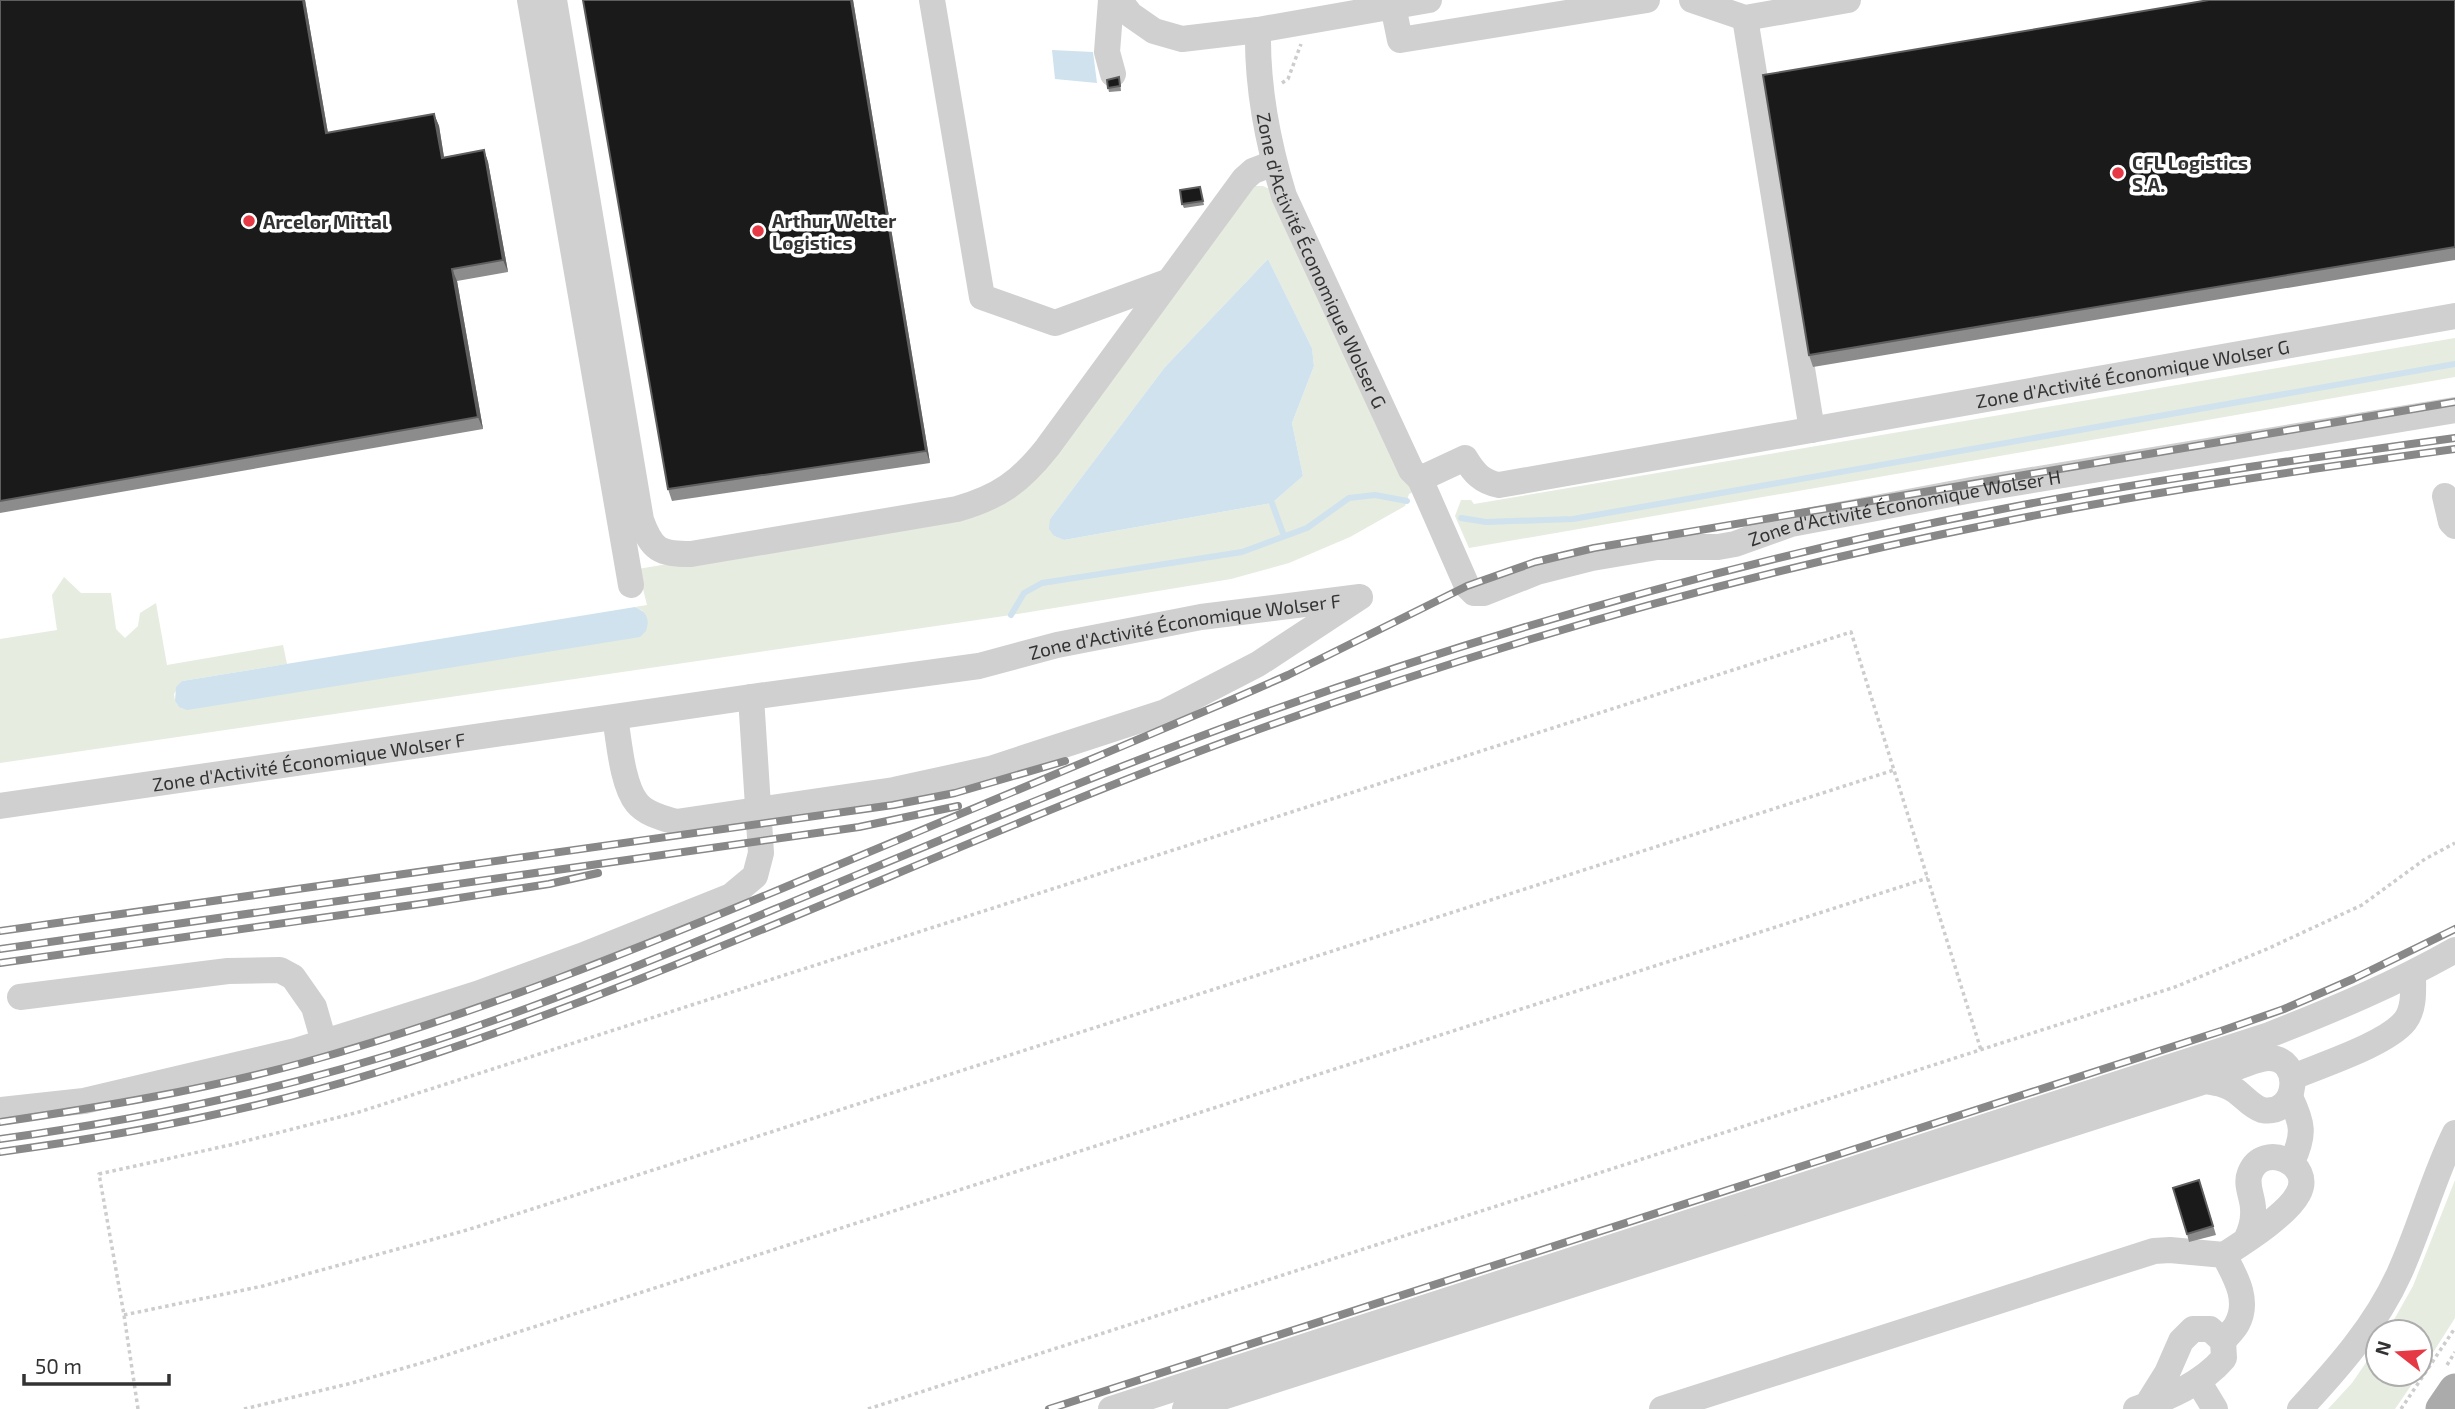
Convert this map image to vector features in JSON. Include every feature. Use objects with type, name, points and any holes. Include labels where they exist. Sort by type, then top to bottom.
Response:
[{"type":"main road","points":[[2442,1409],[2455,1390]]},
{"type":"lane","points":[[530,0],[631,585]]},
{"type":"lane","points":[[554,0],[641,520],[649,541],[668,554],[691,554],[937,513],[984,501],[1008,488],[1030,470],[1135,331],[1167,282],[1244,178],[1253,171],[1274,163]]},
{"type":"lane","points":[[932,0],[982,297],[1055,323],[1167,282]]},
{"type":"lane","points":[[1111,0],[1107,52],[1113,74]]},
{"type":"lane","points":[[1119,0],[1130,15],[1154,32],[1182,39],[1258,30],[1429,0]]},
{"type":"lane","points":[[1393,6],[1401,40],[1647,0]]},
{"type":"lane","points":[[1692,0],[1745,18],[1849,0]]},
{"type":"lane","points":[[1745,18],[1812,430]]},
{"type":"lane","name":"Zone d'Activité Économique Wolser G","points":[[1258,30],[1262,86],[1274,163],[1284,196],[1410,470],[1422,483],[1465,458],[1486,482],[1499,485],[2455,316]]},
{"type":"lane","name":"Zone d'Activité Économique Wolser H","points":[[1422,483],[1467,586],[1474,593],[1484,593],[1537,572],[1592,558],[1657,547],[1718,547],[1735,544],[1791,524],[1959,493],[2455,410]]},
{"type":"lane","points":[[2445,496],[2451,522],[2455,526]]},
{"type":"lane","name":"Zone d'Activité Économique Wolser F","points":[[0,806],[751,697],[979,666],[1095,637],[1201,617],[1360,597],[1258,664],[1165,712],[990,769],[894,790],[676,822],[656,816],[636,803],[624,775],[615,717]]},
{"type":"lane","points":[[0,1110],[84,1101],[296,1051],[477,994],[731,896],[755,876],[761,853],[751,697]]},
{"type":"lane","points":[[1111,1409],[2269,1035],[2354,1001],[2413,974],[2455,950]]},
{"type":"lane","points":[[20,997],[229,971],[280,970],[293,977],[314,1007],[324,1042]]},
{"type":"lane","points":[[2205,1081],[2224,1084],[2263,1110],[2274,1110],[2284,1105],[2292,1087],[2390,1035],[2406,1020],[2413,998],[2413,974]]},
{"type":"lane","points":[[1185,1409],[2205,1081],[2264,1058],[2282,1062],[2301,1120],[2301,1142],[2292,1162]]},
{"type":"lane","points":[[2300,1409],[2340,1366],[2373,1321],[2398,1276],[2455,1133]]},
{"type":"lane","points":[[1662,1409],[2154,1251],[2224,1255],[2246,1240],[2270,1221],[2299,1193],[2301,1176],[2292,1162],[2276,1156],[2260,1160],[2249,1173],[2248,1190],[2253,1206],[2253,1224],[2246,1240]]},
{"type":"lane","points":[[2222,1341],[2237,1324],[2243,1303],[2237,1281],[2224,1255]]},
{"type":"lane","points":[[2193,1329],[2210,1329],[2222,1341],[2224,1358],[2213,1371],[2198,1381],[2141,1407],[2167,1373],[2181,1341],[2193,1329]]},
{"type":"lane","points":[[2198,1381],[2215,1409]]},
{"type":"path","points":[[1262,86],[1279,84],[1288,79],[1303,36],[1303,22]]},
{"type":"path","points":[[138,1409],[99,1174],[230,1146],[359,1112],[1851,632],[1980,1050]]},
{"type":"path","points":[[124,1315],[263,1286],[467,1230],[1895,770]]},
{"type":"path","points":[[868,1409],[2175,988],[2362,905],[2425,859],[2455,843]]},
{"type":"path","points":[[244,1409],[425,1362],[1928,878]]},
{"type":"path","points":[[2401,1409],[2455,1328]]},
{"type":"shaded area","points":[[1263,186],[1284,196],[1423,487],[1409,494],[1405,506],[1350,537],[1289,563],[1231,579],[1011,615],[0,763],[0,639],[57,630],[52,595],[64,577],[81,593],[111,593],[116,629],[125,638],[138,626],[140,613],[156,603],[167,665],[283,645],[287,664],[182,681],[174,694],[179,707],[643,611],[635,607],[647,605],[638,569],[960,515],[985,506],[1250,188]],"holes":[[[1268,259],[1312,348],[1314,366],[1292,423],[1303,476],[1272,503],[1064,540],[1054,536],[1050,519],[1165,367]]]},
{"type":"shaded area","points":[[2455,338],[2455,377],[1469,548],[1455,516],[1461,500],[1471,500],[1474,504]]},
{"type":"shaded area","points":[[2455,1180],[2455,1318],[2434,1351],[2434,1318],[2395,1318],[2413,1286]]},
{"type":"shaded area","points":[[2364,1365],[2364,1388],[2409,1388],[2395,1409],[2328,1409]]},
{"type":"water","points":[[1052,50],[1093,52],[1097,83],[1055,79]]},
{"type":"water","points":[[1268,259],[1312,348],[1314,366],[1292,423],[1303,476],[1272,503],[1064,540],[1054,536],[1049,529],[1050,519],[1165,367]]},
{"type":"water","points":[[635,607],[645,614],[648,623],[646,631],[640,637],[187,710],[179,707],[175,701],[176,687],[182,681]]},
{"type":"building","name":"Arcelor Mittal","points":[[0,0],[303,0],[326,133],[434,114],[442,158],[484,150],[503,260],[452,269],[478,417],[0,501]]},
{"type":"building","name":"Arthur Welter Logistics","points":[[583,0],[851,0],[926,451],[668,489]]},
{"type":"building","name":"CFL Logistics S.A.","points":[[2209,0],[2455,0],[2455,247],[1809,355],[1763,75]]},
{"type":"building","points":[[1119,77],[1120,86],[1108,88],[1107,80]]},
{"type":"building","points":[[1200,187],[1203,201],[1182,204],[1180,190]]},
{"type":"building","points":[[2199,1180],[2213,1226],[2187,1234],[2173,1188]]},
{"type":"waterway","points":[[1461,518],[1486,522],[1573,519],[2455,364]]},
{"type":"waterway","points":[[1011,615],[1024,593],[1042,583],[1242,552],[1307,528],[1349,498],[1375,495],[1407,501]]},
{"type":"waterway","points":[[1272,503],[1284,536]]},
{"type":"railway","points":[[0,1122],[152,1097],[265,1073],[367,1044],[495,1002],[683,929],[1125,745],[1288,675],[1467,586],[1535,562],[1594,548],[2455,402]]},
{"type":"railway","points":[[0,1139],[215,1101],[322,1075],[427,1043],[602,980],[1013,810],[1193,739],[1344,685],[1621,599],[1808,551],[1997,510],[2168,480],[2455,438]]},
{"type":"railway","points":[[0,1152],[95,1138],[238,1110],[378,1072],[600,995],[1035,816],[1254,731],[1437,668],[1622,613],[1809,564],[2054,512],[2226,482],[2455,449]]},
{"type":"railway","points":[[0,931],[893,805],[955,793],[1065,761]]},
{"type":"railway","points":[[0,949],[859,827],[958,806]]},
{"type":"railway","points":[[0,963],[427,903],[549,884],[598,873]]},
{"type":"railway","points":[[1049,1409],[2221,1031],[2284,1009],[2353,979],[2455,929]]},
{"type":"place","name":"CFL Logistics S.A.","points":[[2118,173]]},
{"type":"place","name":"Arcelor Mittal","points":[[249,221]]},
{"type":"place","name":"Arthur Welter Logistics","points":[[758,231]]}]
